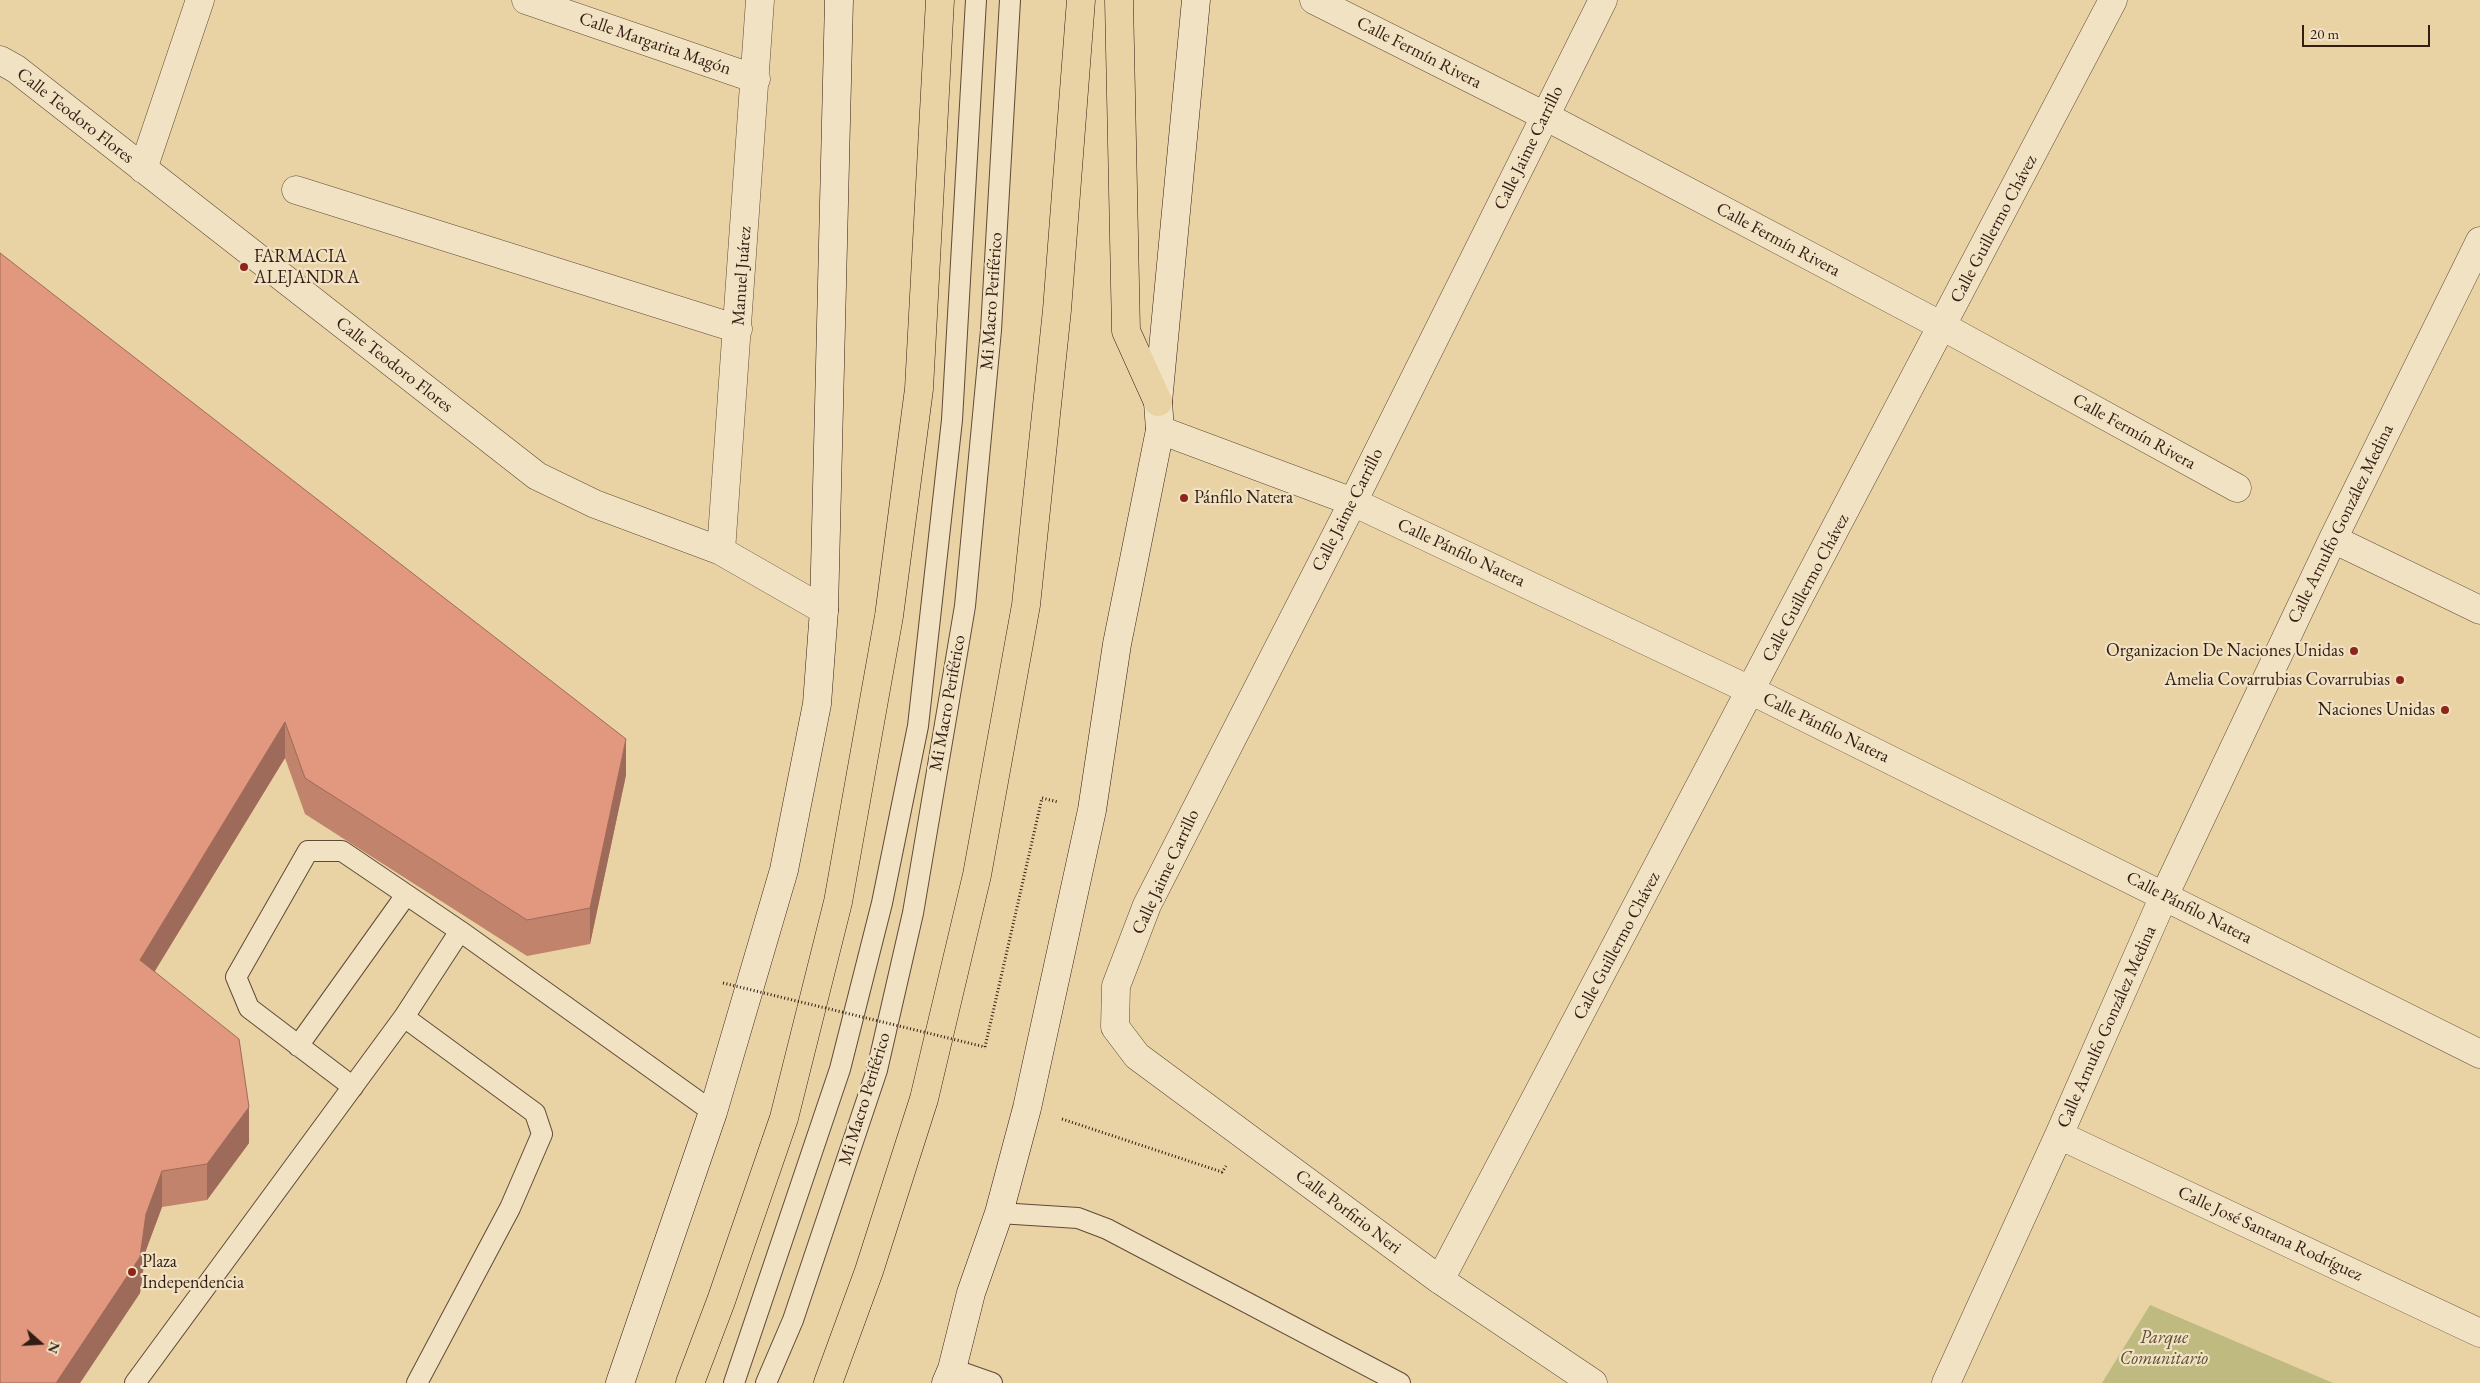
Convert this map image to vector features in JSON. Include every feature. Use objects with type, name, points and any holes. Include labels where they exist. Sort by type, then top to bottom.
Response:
[{"type":"highway","points":[[690,1383],[722,1301],[784,1118],[841,883],[889,616],[919,389],[940,0]]},
{"type":"highway","points":[[828,1383],[870,1271],[924,1099],[977,875],[1026,605],[1057,310],[1081,0]]},
{"type":"highway","points":[[1119,0],[1126,331],[1158,402]]},
{"type":"street","points":[[143,169],[200,0]]},
{"type":"street","name":"Calle Margarita Magón","points":[[526,0],[756,79]]},
{"type":"street","name":"Manuel Juárez","points":[[721,551],[756,79],[760,0]]},
{"type":"street","points":[[620,1383],[713,1112],[784,870],[817,704],[824,610],[839,0]]},
{"type":"street","points":[[949,1376],[971,1293],[999,1213],[1027,1108],[1092,810],[1117,644],[1160,430],[1158,402],[1196,0]]},
{"type":"street","name":"Calle Fermín Rivera","points":[[1314,0],[1545,116],[1942,326],[2237,488]]},
{"type":"street","name":"Calle Jaime Carrillo","points":[[1115,1026],[1116,986],[1147,905],[1353,502],[1603,0]]},
{"type":"street","name":"Calle Guillermo Chávez","points":[[1440,1280],[1752,691],[2113,0]]},
{"type":"street","name":"Calle Teodoro Flores","points":[[0,60],[16,69],[537,476],[595,504],[721,551],[824,610]]},
{"type":"street","points":[[296,190],[738,329]]},
{"type":"street","name":"Calle Arnulfo González Medina","points":[[1946,1383],[2059,1135],[2164,896],[2333,539],[2480,240]]},
{"type":"street","name":"Calle Pánfilo Natera","points":[[1160,430],[1353,502],[1752,691],[2480,1054]]},
{"type":"street","points":[[2333,539],[2480,610]]},
{"type":"street","name":"Calle Porfirio Neri","points":[[1115,1026],[1137,1056],[1440,1280],[1593,1383]]},
{"type":"street","name":"Calle José Santana Rodríguez","points":[[2059,1135],[2480,1333]]},
{"type":"lane","name":"Mi Macro Periférico","points":[[734,1383],[840,1068],[882,903],[918,726],[952,420],[976,0]]},
{"type":"lane","name":"Mi Macro Periférico","points":[[766,1383],[793,1320],[878,1070],[913,913],[964,606],[991,330],[1010,0]]},
{"type":"lane","points":[[353,1087],[249,1008],[236,977],[308,851],[342,851],[460,931],[713,1112]]},
{"type":"lane","points":[[298,1046],[406,895]]},
{"type":"lane","points":[[135,1383],[404,1017],[460,931]]},
{"type":"lane","points":[[404,1017],[535,1113],[542,1134],[510,1208],[417,1383]]},
{"type":"lane","points":[[999,1213],[1078,1218],[1107,1229],[1400,1383]]},
{"type":"lane","points":[[949,1376],[992,1383]]},
{"type":"path","points":[[723,983],[985,1047],[1042,798],[1092,810]]},
{"type":"path","points":[[1027,1108],[1222,1172]]},
{"type":"green space","name":"Parque Comunitario","points":[[2150,1305],[2333,1383],[2102,1383]]},
{"type":"building","points":[[0,253],[626,739],[590,908],[527,920],[305,778],[285,722],[140,960],[239,1039],[249,1107],[207,1164],[162,1171],[146,1214],[140,1257],[56,1383],[0,1383]]},
{"type":"place","name":"FARMACIA ALEJANDRA","points":[[244,267]]},
{"type":"place","name":"Pánfilo Natera","points":[[1184,498]]},
{"type":"place","name":"Organizacion De Naciones Unidas","points":[[2354,651]]},
{"type":"place","name":"Amelia Covarrubias Covarrubias","points":[[2400,680]]},
{"type":"place","name":"Naciones Unidas","points":[[2445,710]]},
{"type":"place","name":"Plaza Independencia","points":[[132,1272]]}]
